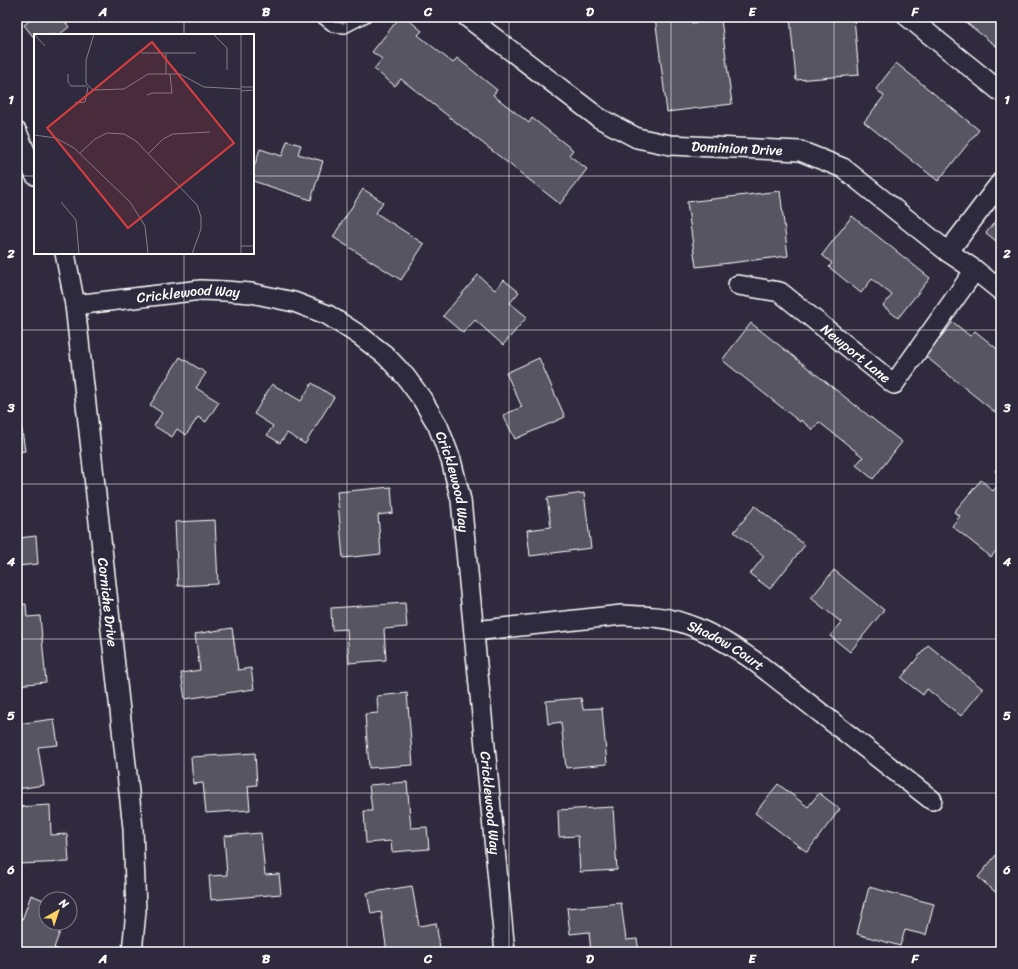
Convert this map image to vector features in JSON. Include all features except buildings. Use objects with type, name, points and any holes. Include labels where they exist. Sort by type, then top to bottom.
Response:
[{"type":"street","name":"Dominion Drive","points":[[467,17],[599,118],[637,138],[670,145],[800,151],[843,168],[948,252],[975,270],[1001,291]]},
{"type":"street","points":[[908,17],[1001,92]]},
{"type":"street","points":[[17,132],[34,173]]},
{"type":"street","points":[[948,252],[1001,182]]},
{"type":"street","name":"Corniche Drive","points":[[65,254],[75,305],[133,828],[136,911],[132,952]]},
{"type":"street","name":"Newport Lane","points":[[738,284],[780,292],[894,384],[975,270]]},
{"type":"street","name":"Cricklewood Way","points":[[75,305],[201,290],[251,293],[294,302],[328,315],[359,335],[385,356],[405,376],[422,399],[438,426],[451,460],[461,500],[505,952]]},
{"type":"street","name":"Shadow Court","points":[[474,631],[622,615],[646,616],[679,621],[705,631],[730,644],[753,660],[932,800]]},
{"type":"lane","points":[[320,17],[333,27],[345,28],[366,17]]}]
